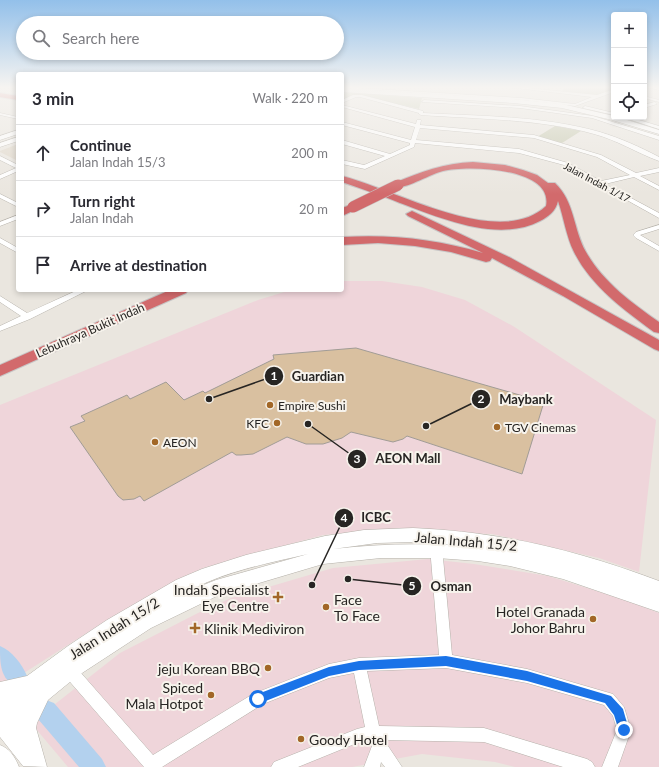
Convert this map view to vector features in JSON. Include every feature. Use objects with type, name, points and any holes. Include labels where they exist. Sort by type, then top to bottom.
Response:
[{"type":"highway","points":[[346,208],[440,164],[461,161],[497,163],[530,173],[555,188],[562,198],[571,231],[587,264],[604,284],[621,300],[659,329]]},
{"type":"highway","points":[[344,180],[444,215],[476,223],[504,225],[524,222],[541,217],[551,207],[552,196],[544,184],[532,177],[500,167],[479,165],[448,166],[432,170],[395,184]]},
{"type":"highway","points":[[344,186],[403,210],[474,243],[573,296],[659,346]]},
{"type":"highway","points":[[364,186],[502,250],[659,337]]},
{"type":"highway","points":[[344,241],[384,240],[422,243],[454,248],[488,258],[523,272],[573,296]]},
{"type":"highway","name":"Lebuhraya Bukit Indah","points":[[0,361],[155,292]]},
{"type":"highway","name":"Lebuhraya Bukit Indah","points":[[0,371],[176,292]]},
{"type":"highway","points":[[36,355],[61,347],[187,292]]},
{"type":"main road","points":[[629,123],[658,129]]},
{"type":"main road","points":[[633,123],[658,129]]},
{"type":"main road","points":[[1,138],[16,136]]},
{"type":"main road","points":[[0,145],[16,140]]},
{"type":"main road","name":"Jalan Indah 15/2","points":[[1,720],[95,637],[124,619],[198,578],[252,560],[314,544],[375,536],[436,543],[478,554],[510,559],[557,570],[610,586],[659,604]]},
{"type":"main road","name":"Jalan Indah 15/2","points":[[39,686],[69,670],[107,644],[144,622],[180,604],[216,588],[323,557],[436,543],[499,542],[564,555],[630,577],[659,589]]},
{"type":"main road","points":[[0,692],[39,686],[26,728],[37,766]]},
{"type":"main road","points":[[1,720],[37,766]]},
{"type":"main road","points":[[0,756],[8,767]]},
{"type":"street","points":[[406,123],[418,126],[539,134],[599,156],[659,188]]},
{"type":"street","points":[[344,162],[365,167],[412,146],[419,123]]},
{"type":"street","points":[[536,123],[577,128],[615,140],[659,159]]},
{"type":"street","points":[[611,123],[659,138]]},
{"type":"street","points":[[640,123],[658,129]]},
{"type":"street","name":"Jalan Indah 1/17","points":[[344,124],[414,141],[519,151],[566,164],[659,216]]},
{"type":"street","points":[[539,134],[555,125]]},
{"type":"street","points":[[1,138],[16,133]]},
{"type":"street","points":[[344,143],[391,156]]},
{"type":"street","points":[[0,158],[16,167]]},
{"type":"street","points":[[0,176],[16,169]]},
{"type":"street","points":[[600,183],[659,170]]},
{"type":"street","points":[[0,181],[16,175]]},
{"type":"street","points":[[0,196],[16,204]]},
{"type":"street","points":[[648,210],[659,207]]},
{"type":"street","points":[[0,224],[16,218]]},
{"type":"street","points":[[659,227],[638,233],[636,235],[659,249]]},
{"type":"street","points":[[0,240],[16,250]]},
{"type":"street","points":[[0,329],[79,292]]},
{"type":"street","points":[[0,298],[28,317]]},
{"type":"street","points":[[436,543],[446,661]]},
{"type":"street","points":[[69,670],[153,766],[258,699],[329,671],[359,665],[446,661],[527,676],[608,699],[619,712],[624,730],[610,767]]},
{"type":"street","points":[[359,665],[376,740],[394,767]]},
{"type":"street","points":[[279,767],[357,736],[376,740],[484,734],[587,767]]},
{"type":"street","points":[[372,767],[376,740]]},
{"type":"shaded area","points":[[16,145],[16,160],[0,152]]},
{"type":"shaded area","points":[[344,281],[382,281],[422,287],[465,300],[513,326],[656,420],[639,572],[599,558],[492,534],[383,530],[323,535],[203,568],[180,579],[104,622],[2,687],[0,685],[0,405],[258,300],[284,292],[344,292]]},
{"type":"shaded area","points":[[428,559],[474,564],[548,576],[626,600],[659,613],[659,767],[515,767],[495,762],[422,754],[352,767],[68,767],[31,723],[120,653],[198,613],[231,598],[333,568]]},
{"type":"green space","points":[[555,126],[581,131],[562,143],[537,137]]},
{"type":"building","points":[[356,348],[544,402],[522,474],[407,436],[393,442],[351,432],[342,438],[323,444],[306,444],[287,437],[253,454],[236,455],[232,452],[144,501],[140,496],[134,499],[123,500],[118,496],[70,427],[85,421],[81,416],[127,395],[130,399],[166,382],[184,400],[203,391],[205,393],[274,359],[273,355]]},
{"type":"waterway","points":[[0,656],[16,676]]},
{"type":"waterway","points":[[46,711],[94,767]]},
{"type":"place","name":"Guardian","points":[[209,399]]},
{"type":"place","name":"Empire Sushi","points":[[270,405]]},
{"type":"place","name":"KFC","points":[[277,423]]},
{"type":"place","name":"AEON Mall","points":[[308,424]]},
{"type":"place","name":"Maybank","points":[[426,426]]},
{"type":"place","name":"TGV Cinemas","points":[[497,427]]},
{"type":"place","name":"AEON","points":[[155,442]]},
{"type":"place","name":"Osman","points":[[348,579]]},
{"type":"place","name":"ICBC","points":[[312,585]]},
{"type":"place","name":"Indah Specialist Eye Centre","points":[[278,597]]},
{"type":"place","name":"Face To Face","points":[[326,607]]},
{"type":"place","name":"Hotel Granada Johor Bahru","points":[[593,619]]},
{"type":"place","name":"Klinik Mediviron","points":[[195,628]]},
{"type":"place","name":"jeju Korean BBQ","points":[[268,668]]},
{"type":"place","name":"Spiced Mala Hotpot","points":[[211,695]]},
{"type":"place","name":"Goody Hotel","points":[[301,739]]},
{"type":"route","points":[[258,699],[329,671],[359,665],[446,661],[527,676],[608,699],[619,712],[624,730]]}]
